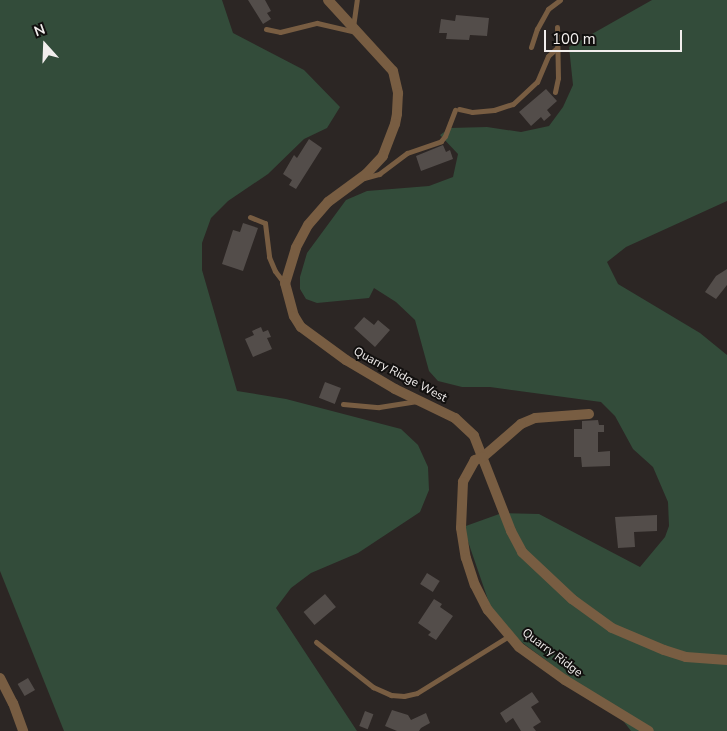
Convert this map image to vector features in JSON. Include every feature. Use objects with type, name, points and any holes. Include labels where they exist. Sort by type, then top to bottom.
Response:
[{"type":"street","points":[[285,283],[296,248],[308,225],[328,202],[361,178],[383,156],[395,124],[398,93],[390,67],[328,0]]},
{"type":"street","name":"Quarry Ridge West","points":[[285,283],[289,304],[301,327],[346,360],[419,401],[455,418],[474,436],[511,532],[522,552],[572,599],[612,628],[664,650],[686,657],[727,660]]},
{"type":"street","name":"Quarry Ridge","points":[[589,414],[534,418],[521,424],[483,457],[475,460],[463,482],[461,528],[466,558],[475,585],[488,610],[519,647],[565,680],[644,730]]},
{"type":"street","points":[[0,678],[14,703],[23,731]]},
{"type":"lane","points":[[266,29],[280,32],[318,24],[355,30],[357,0]]},
{"type":"lane","points":[[531,47],[537,29],[548,9],[560,0]]},
{"type":"lane","points":[[555,92],[558,78],[557,27]]},
{"type":"lane","points":[[361,178],[379,174],[407,152],[441,140],[445,136],[457,109],[472,112],[494,110],[513,104],[537,82],[548,56],[558,48]]},
{"type":"lane","points":[[250,217],[266,223],[268,257],[275,271],[285,283]]},
{"type":"lane","points":[[343,404],[379,407],[419,401]]},
{"type":"lane","points":[[316,642],[373,687],[391,695],[404,696],[416,693],[510,636]]},
{"type":"green space","points":[[0,0],[222,0],[233,33],[304,70],[340,107],[327,128],[304,139],[268,174],[228,201],[211,218],[202,243],[202,270],[237,391],[286,399],[401,429],[418,445],[428,467],[429,490],[420,512],[358,553],[311,573],[291,588],[276,608],[357,731],[64,731],[0,571]]},
{"type":"green space","points":[[652,0],[727,0],[727,201],[626,247],[607,262],[618,284],[700,333],[727,355],[727,731],[631,731],[618,714],[496,623],[463,527],[502,513],[539,514],[640,567],[665,537],[669,526],[668,502],[653,467],[633,449],[615,416],[601,402],[490,387],[462,387],[438,381],[429,371],[415,320],[396,302],[374,288],[369,298],[317,303],[306,299],[300,289],[300,277],[307,253],[346,200],[367,191],[429,186],[453,177],[458,154],[440,135],[450,128],[487,127],[521,132],[549,126],[563,107],[573,85],[569,47]]},
{"type":"building","points":[[248,0],[265,0],[271,11],[267,13],[271,19],[263,24]]},
{"type":"building","points":[[456,15],[489,18],[487,36],[470,35],[469,40],[446,39],[447,33],[439,33],[441,19],[455,21]]},
{"type":"building","points":[[546,89],[557,101],[547,110],[551,115],[544,121],[541,117],[531,126],[519,112]]},
{"type":"building","points":[[309,139],[322,148],[296,189],[289,185],[292,180],[283,174],[294,155],[297,158]]},
{"type":"building","points":[[443,145],[446,152],[450,150],[453,159],[421,171],[416,156]]},
{"type":"building","points":[[243,223],[258,228],[243,271],[222,264],[233,230],[240,232]]},
{"type":"building","points":[[727,269],[727,285],[716,299],[705,292],[716,276]]},
{"type":"building","points":[[364,317],[374,325],[378,320],[390,330],[375,347],[354,328]]},
{"type":"building","points":[[261,327],[263,332],[268,330],[271,337],[267,338],[272,349],[253,357],[245,339],[254,335],[252,331]]},
{"type":"building","points":[[325,382],[341,388],[335,404],[319,398]]},
{"type":"building","points":[[598,420],[599,425],[604,425],[604,432],[598,432],[598,452],[610,451],[610,466],[582,467],[581,457],[574,457],[574,429],[582,429],[582,421]]},
{"type":"building","points":[[657,515],[657,531],[634,532],[635,547],[618,548],[615,517]]},
{"type":"building","points":[[427,573],[440,581],[433,592],[420,584]]},
{"type":"building","points":[[325,594],[336,607],[314,625],[304,612]]},
{"type":"building","points":[[434,599],[442,604],[440,607],[453,616],[436,640],[428,635],[431,632],[418,623]]},
{"type":"building","points":[[28,678],[35,690],[25,696],[18,684]]},
{"type":"building","points":[[532,692],[539,702],[531,707],[541,722],[533,727],[536,731],[521,731],[513,718],[506,723],[500,713]]},
{"type":"building","points":[[392,710],[408,715],[411,720],[426,713],[430,723],[419,731],[397,731],[385,726]]},
{"type":"building","points":[[365,711],[373,714],[368,729],[359,726]]}]
